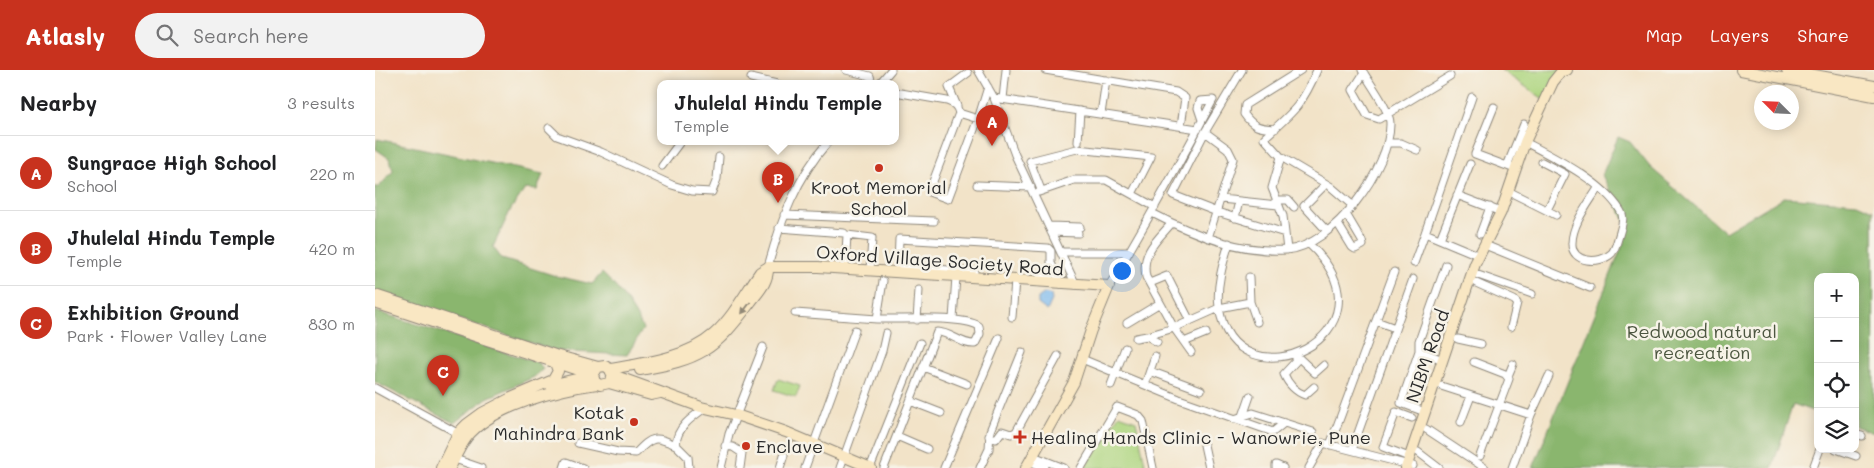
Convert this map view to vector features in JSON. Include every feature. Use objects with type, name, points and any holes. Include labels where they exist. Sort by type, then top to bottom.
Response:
[{"type":"street","points":[[846,70],[870,76],[871,80]]},
{"type":"street","points":[[882,80],[891,70]]},
{"type":"street","points":[[979,70],[994,98],[1015,155],[1076,285]]},
{"type":"street","points":[[1003,99],[1006,70]]},
{"type":"street","points":[[1045,70],[1182,95],[1185,98],[1185,107],[1181,126]]},
{"type":"street","points":[[1030,462],[1069,391],[1109,286],[1202,131],[1242,70]]},
{"type":"street","points":[[1275,129],[1252,125],[1244,114],[1245,104],[1301,70]]},
{"type":"street","points":[[1317,70],[1307,95],[1294,112],[1264,138],[1281,157],[1327,184],[1352,205]]},
{"type":"street","name":"NIBM Road","points":[[1411,463],[1425,412],[1475,264],[1501,212],[1508,191],[1511,167],[1553,82],[1561,72],[1567,70]]},
{"type":"street","points":[[1741,70],[1787,73],[1874,86]]},
{"type":"street","points":[[1034,195],[1061,182],[1089,178],[1106,180],[1132,194],[1166,225],[1171,224],[1208,238],[1242,246],[1287,250],[1308,243],[1338,224],[1375,174],[1389,144],[1391,121],[1363,72]]},
{"type":"street","points":[[1363,72],[1353,90],[1367,115],[1379,119],[1450,76]]},
{"type":"street","points":[[968,73],[949,87],[958,110],[929,192],[948,199],[979,119],[988,87]]},
{"type":"street","points":[[1787,73],[1874,96]]},
{"type":"street","points":[[751,78],[760,80]]},
{"type":"street","points":[[1101,114],[1106,80]]},
{"type":"street","points":[[899,93],[939,99],[979,119]]},
{"type":"street","points":[[1414,263],[1472,97]]},
{"type":"street","points":[[994,98],[1181,126],[1202,131],[1227,149],[1233,159],[1208,238]]},
{"type":"street","points":[[1213,100],[1200,101],[1198,108],[1203,120],[1202,131],[1173,194],[1217,212],[1285,233]]},
{"type":"street","points":[[1494,107],[1475,154],[1511,167],[1524,124]]},
{"type":"street","points":[[1078,142],[1080,111]]},
{"type":"street","points":[[549,128],[557,136],[601,152],[672,185],[692,191],[712,192],[717,179],[719,157]]},
{"type":"street","points":[[1525,142],[1574,169],[1598,188],[1612,200],[1623,216],[1614,251],[1601,261],[1592,261],[1578,256],[1573,250],[1571,241],[1578,222],[1598,188]]},
{"type":"street","points":[[1389,144],[1401,143],[1417,150]]},
{"type":"street","points":[[663,166],[678,145]]},
{"type":"street","points":[[611,376],[692,358],[707,350],[721,339],[765,282],[784,215],[811,165],[826,145]]},
{"type":"street","points":[[1041,190],[1030,161],[1077,149],[1151,158],[1132,194]]},
{"type":"street","points":[[1281,157],[1272,188],[1283,216],[1287,250]]},
{"type":"street","points":[[1542,162],[1565,174],[1547,210]]},
{"type":"street","points":[[1441,239],[1470,164]]},
{"type":"street","points":[[977,184],[1031,187]]},
{"type":"street","points":[[1327,184],[1304,206],[1327,231]]},
{"type":"street","points":[[1508,191],[1557,214]]},
{"type":"street","points":[[1457,195],[1501,212]]},
{"type":"street","points":[[1221,199],[1277,203],[1288,200],[1293,207]]},
{"type":"street","points":[[1235,218],[1239,201]]},
{"type":"street","points":[[1481,234],[1490,208]]},
{"type":"street","points":[[1338,224],[1352,247],[1355,249],[1363,245],[1346,214]]},
{"type":"street","points":[[784,215],[934,221]]},
{"type":"street","points":[[1171,224],[1147,254],[1145,268],[1150,283],[1173,328],[1191,352]]},
{"type":"street","points":[[779,228],[844,233]]},
{"type":"street","points":[[1050,229],[1079,230]]},
{"type":"street","points":[[1425,233],[1480,256]]},
{"type":"street","points":[[845,269],[847,236],[869,236],[872,238],[870,271]]},
{"type":"street","points":[[899,240],[1048,248],[1051,252],[1051,263],[1058,277],[898,269],[899,240]]},
{"type":"street","points":[[1229,243],[1222,266],[1219,308],[1228,331],[1241,349],[1256,356],[1299,358],[1315,373],[1324,364]]},
{"type":"street","points":[[1308,243],[1323,256],[1333,271],[1339,288],[1337,310],[1328,331],[1312,347],[1295,357],[1284,374],[1286,380],[1299,393],[1305,395],[1314,387]]},
{"type":"street","points":[[1485,245],[1590,288]]},
{"type":"street","points":[[1061,252],[1129,252]]},
{"type":"street","name":"NIBM Road","points":[[1411,463],[1426,429],[1458,339],[1477,279],[1480,256]]},
{"type":"street","points":[[1425,412],[1401,403],[1419,351],[1419,341],[1446,265]]},
{"type":"street","points":[[375,295],[555,355],[596,376],[603,386],[611,376],[703,343],[715,332],[761,272],[768,266]]},
{"type":"street","name":"Oxford Village Society Road","points":[[768,266],[870,271],[898,269],[956,277],[1015,281],[1058,277],[1076,285],[1109,286]]},
{"type":"street","points":[[1330,445],[1394,272]]},
{"type":"street","points":[[1150,283],[1167,276],[1190,321]]},
{"type":"street","points":[[953,319],[956,277]]},
{"type":"street","points":[[1249,277],[1250,302],[1257,322]]},
{"type":"street","points":[[1351,450],[1413,279]]},
{"type":"street","points":[[1477,279],[1532,294]]},
{"type":"street","points":[[1477,279],[1517,303],[1511,328]]},
{"type":"street","points":[[877,319],[883,281]]},
{"type":"street","points":[[1012,317],[1015,281]]},
{"type":"street","points":[[917,320],[919,290]]},
{"type":"street","points":[[1136,338],[1173,328],[1219,308],[1250,302]]},
{"type":"street","points":[[375,303],[596,376]]},
{"type":"street","points":[[1127,323],[1160,303]]},
{"type":"street","points":[[795,313],[877,319],[953,319],[979,326],[981,334],[975,344],[969,345],[942,332],[937,332],[884,468]]},
{"type":"street","points":[[1376,321],[1395,328]]},
{"type":"street","points":[[805,468],[855,330]]},
{"type":"street","points":[[841,468],[882,351],[886,333]]},
{"type":"street","points":[[1184,342],[1206,333]]},
{"type":"street","points":[[1147,336],[1157,342]]},
{"type":"street","points":[[944,468],[999,338]]},
{"type":"street","points":[[1458,339],[1481,344]]},
{"type":"street","points":[[462,436],[515,406],[596,376],[605,366],[611,376],[705,408],[735,415],[786,432],[871,468],[920,343]]},
{"type":"street","points":[[721,468],[725,446],[735,415],[763,347]]},
{"type":"street","points":[[1111,385],[1125,348]]},
{"type":"street","points":[[1419,351],[1443,360]]},
{"type":"street","points":[[980,468],[989,450],[989,436],[1021,352]]},
{"type":"street","points":[[989,436],[996,440],[1003,431],[1011,434],[1015,432],[1058,356]]},
{"type":"street","points":[[1145,385],[1155,356]]},
{"type":"street","points":[[1082,359],[1233,419],[1273,432],[1284,423]]},
{"type":"street","points":[[1474,362],[1508,376]]},
{"type":"street","points":[[441,468],[451,461],[462,436],[482,413],[541,386],[557,376],[558,371],[555,363]]},
{"type":"street","points":[[1480,456],[1513,364]]},
{"type":"street","points":[[657,391],[649,379],[658,367]]},
{"type":"street","points":[[923,367],[967,384]]},
{"type":"street","points":[[1150,371],[1201,390]]},
{"type":"street","points":[[541,386],[596,376]]},
{"type":"street","points":[[1513,468],[1531,415],[1549,376]]},
{"type":"street","points":[[1441,386],[1531,415]]},
{"type":"street","points":[[375,388],[462,436]]},
{"type":"street","points":[[1243,416],[1250,396]]},
{"type":"street","points":[[1461,422],[1471,396]]},
{"type":"street","points":[[910,401],[941,414]]},
{"type":"street","points":[[1081,468],[1117,407],[1138,415],[1143,421],[1153,468]]},
{"type":"street","points":[[676,445],[676,436],[691,418],[705,408]]},
{"type":"street","points":[[1411,463],[1383,447],[1396,412],[1412,418]]},
{"type":"street","points":[[1233,419],[1253,413],[1313,432]]},
{"type":"street","points":[[1426,429],[1485,468]]},
{"type":"street","points":[[897,436],[927,449]]},
{"type":"street","points":[[578,443],[599,449],[636,452],[648,440],[659,438],[676,445],[688,457],[689,468]]},
{"type":"street","points":[[1309,468],[1323,443],[1439,468]]},
{"type":"street","points":[[1205,445],[1209,468]]},
{"type":"street","points":[[725,446],[742,453],[740,468]]},
{"type":"street","points":[[1813,468],[1819,453]]},
{"type":"street","points":[[1847,453],[1856,456]]},
{"type":"street","points":[[780,468],[784,455]]},
{"type":"street","points":[[451,461],[481,468]]},
{"type":"street","points":[[564,468],[566,462],[583,468]]},
{"type":"street","points":[[1030,462],[1045,468]]},
{"type":"street","points":[[1030,462],[1064,468]]},
{"type":"street","points":[[1276,468],[1276,465],[1283,468]]},
{"type":"green space","points":[[1501,70],[1569,70],[1545,100]]},
{"type":"green space","name":"Redwood natural recreation","points":[[1618,137],[1630,142],[1650,167],[1725,232],[1784,197],[1857,203],[1873,210],[1874,433],[1859,427],[1859,273],[1814,273],[1814,412],[1793,404],[1772,468],[1533,468],[1629,229],[1602,175]]},
{"type":"green space","points":[[377,139],[543,174],[537,190],[525,189],[511,209],[493,247],[502,259],[556,276],[592,284],[602,273],[626,299],[643,329],[627,355],[556,351],[375,292],[375,187],[379,187],[393,171],[390,159],[376,149]]},
{"type":"green space","points":[[375,311],[539,363],[543,369],[534,377],[487,398],[454,423],[375,382]]},
{"type":"green space","points":[[778,379],[800,386],[796,397],[774,390]]},
{"type":"green space","points":[[1119,415],[1136,421],[1146,468],[1084,468]]},
{"type":"water","points":[[1045,293],[1051,295],[1052,300],[1047,311],[1038,304],[1038,298]]},
{"type":"place","name":"Sungrace High School","points":[[992,146]]},
{"type":"place","name":"Kroot Memorial School","points":[[879,168]]},
{"type":"place","name":"Jhulelal Hindu Temple","points":[[778,203]]},
{"type":"place","name":"Exhibition Ground","points":[[443,396]]},
{"type":"place","name":"Kotak Mahindra Bank","points":[[634,422]]},
{"type":"place","name":"Healing Hands Clinic - Wanowrie, Pune","points":[[1020,437]]},
{"type":"place","name":"Enclave","points":[[746,446]]}]
